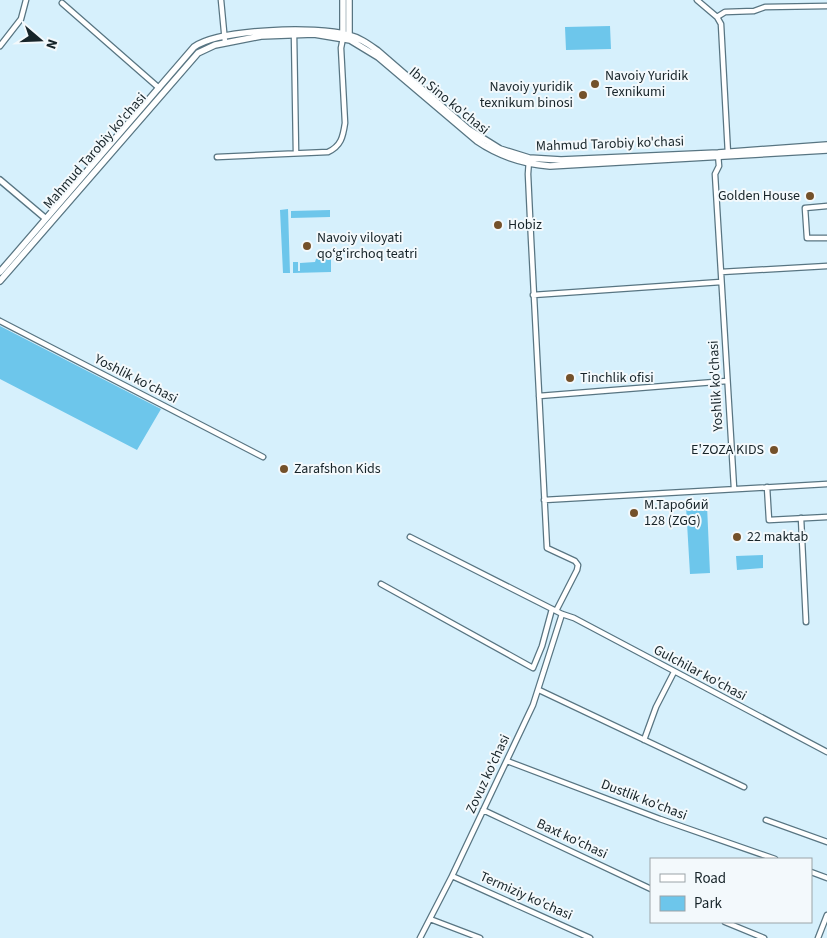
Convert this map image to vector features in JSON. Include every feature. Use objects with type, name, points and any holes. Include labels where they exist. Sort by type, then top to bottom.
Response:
[{"type":"main road","points":[[343,0],[346,37]]},
{"type":"main road","points":[[346,37],[349,0]]},
{"type":"main road","name":"Mahmud Tarobiy ko'chasi","points":[[0,282],[198,53],[225,40],[255,32],[313,30],[363,40],[483,140],[529,161],[718,155],[827,145]]},
{"type":"main road","name":"Mahmud Tarobiy ko'chasi","points":[[0,272],[194,47],[202,41],[225,40]]},
{"type":"main road","points":[[728,154],[827,150]]},
{"type":"street","points":[[0,46],[21,19],[26,0]]},
{"type":"street","points":[[221,0],[225,40]]},
{"type":"street","points":[[697,0],[717,17],[721,24],[728,154]]},
{"type":"street","name":"Mahmud Tarobiy ko'chasi","points":[[62,3],[159,88]]},
{"type":"street","points":[[717,17],[725,12],[754,11],[765,6],[827,6]]},
{"type":"street","points":[[294,32],[296,153]]},
{"type":"street","points":[[217,157],[328,152],[340,144],[345,123],[341,48],[346,37]]},
{"type":"street","name":"Yoshlik ko'chasi","points":[[718,155],[719,166],[715,174],[734,488]]},
{"type":"street","points":[[382,584],[533,668],[554,610],[577,570],[578,565],[575,560],[547,548],[533,295],[529,161]]},
{"type":"street","points":[[0,180],[45,218]]},
{"type":"street","points":[[827,206],[805,208],[807,238],[827,238]]},
{"type":"street","points":[[721,272],[827,266]]},
{"type":"street","points":[[533,295],[721,282]]},
{"type":"street","name":"Yoshlik ko'chasi","points":[[0,321],[263,457]]},
{"type":"street","points":[[539,396],[727,381]]},
{"type":"street","points":[[544,500],[827,484]]},
{"type":"street","points":[[767,487],[769,520],[827,517]]},
{"type":"street","points":[[802,518],[806,622]]},
{"type":"street","name":"Gulchilar ko'chasi","points":[[410,537],[562,614],[574,618],[827,752]]},
{"type":"street","name":"Zovuz ko'chasi","points":[[420,938],[452,876],[539,690],[562,614]]},
{"type":"street","points":[[644,740],[656,707],[674,672]]},
{"type":"street","points":[[539,690],[744,787]]},
{"type":"street","name":"Dustlik ko'chasi","points":[[506,760],[660,819],[772,858]]},
{"type":"street","name":"Baxt ko'chasi","points":[[483,810],[650,889]]},
{"type":"street","points":[[766,820],[827,842]]},
{"type":"street","points":[[812,872],[827,878]]},
{"type":"street","name":"Termiziy ko'chasi","points":[[452,876],[590,938]]},
{"type":"street","points":[[818,938],[827,915]]},
{"type":"street","points":[[430,919],[480,938]]},
{"type":"street","points":[[726,923],[764,938]]},
{"type":"green space","points":[[610,26],[611,49],[566,50],[565,27]]},
{"type":"green space","points":[[288,209],[290,273],[283,273],[280,210]]},
{"type":"green space","points":[[330,210],[330,217],[291,218],[291,211]]},
{"type":"green space","points":[[324,254],[331,256],[331,272],[293,273],[293,262],[298,262],[298,271],[300,271],[300,263],[315,262],[318,255],[322,255],[322,261],[324,261]]},
{"type":"green space","points":[[0,326],[161,409],[137,450],[0,379]]},
{"type":"green space","points":[[707,505],[710,573],[690,574],[686,506]]},
{"type":"green space","points":[[763,555],[763,568],[737,570],[736,556]]},
{"type":"place","name":"Navoiy Yuridik Texnikumi","points":[[595,84]]},
{"type":"place","name":"Navoiy yuridik texnikum binosi","points":[[583,95]]},
{"type":"place","name":"Golden House","points":[[810,196]]},
{"type":"place","name":"Hobiz","points":[[498,225]]},
{"type":"place","name":"Navoiy viloyati qoʻgʻirchoq teatri","points":[[307,246]]},
{"type":"place","name":"Tinchlik ofisi","points":[[570,378]]},
{"type":"place","name":"E'ZOZA KIDS","points":[[774,450]]},
{"type":"place","name":"Zarafshon Kids","points":[[284,469]]},
{"type":"place","name":"М.Таробий 128 (ZGG)","points":[[634,513]]},
{"type":"place","name":"22 maktab","points":[[737,537]]}]
